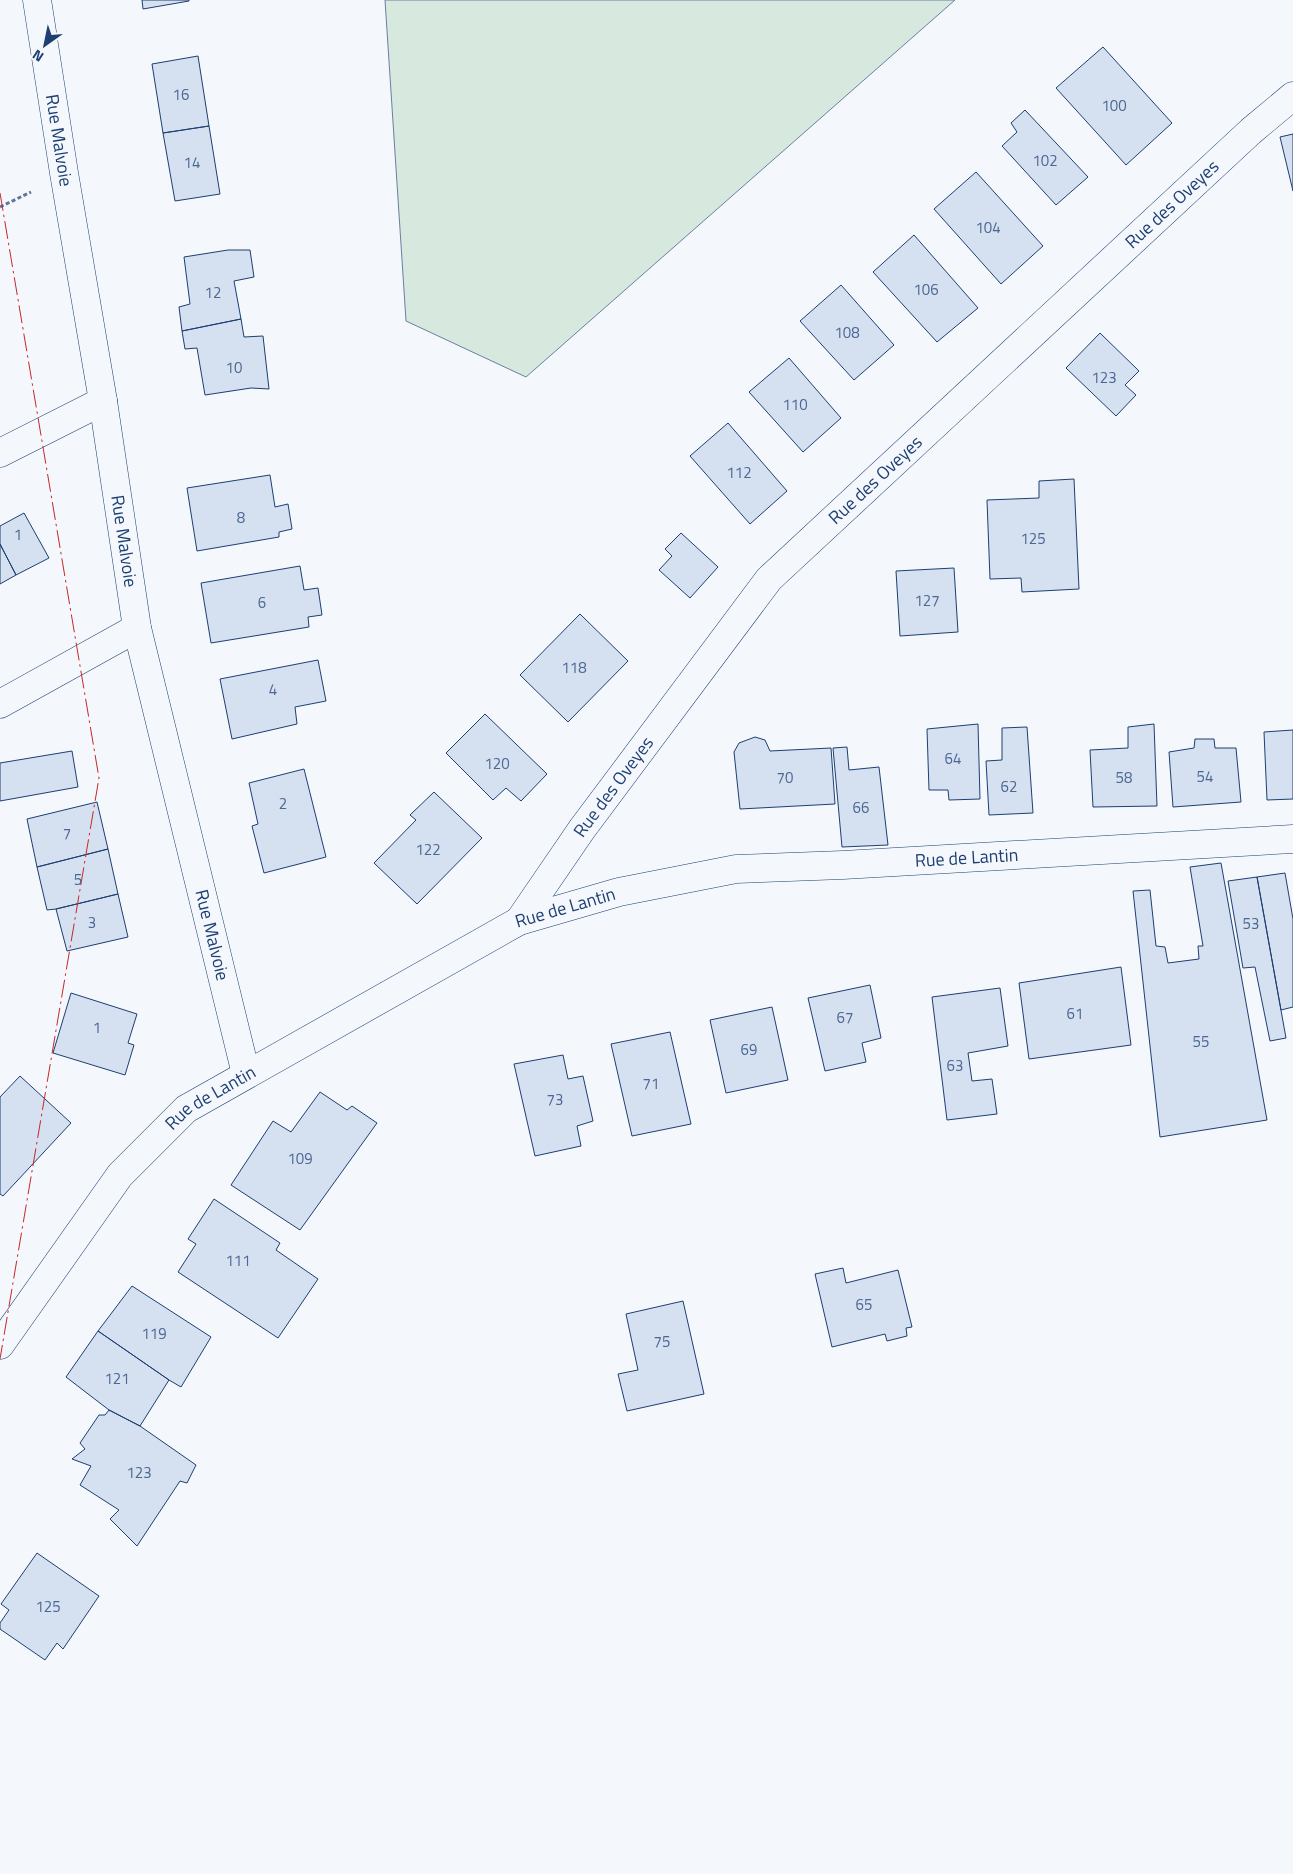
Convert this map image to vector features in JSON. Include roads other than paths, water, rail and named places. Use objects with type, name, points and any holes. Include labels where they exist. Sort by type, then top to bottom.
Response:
[{"type":"street","name":"Rue Malvoie","points":[[37,0],[138,628],[246,1074]]},
{"type":"street","name":"Rue des Oveyes","points":[[519,921],[582,829],[769,579],[1251,131],[1293,96]]},
{"type":"street","points":[[0,453],[103,401]]},
{"type":"street","points":[[0,704],[138,628]]},
{"type":"street","name":"Rue de Lantin","points":[[0,1345],[120,1175],[186,1109],[519,921],[619,892],[736,869],[843,865],[1293,839]]}]
